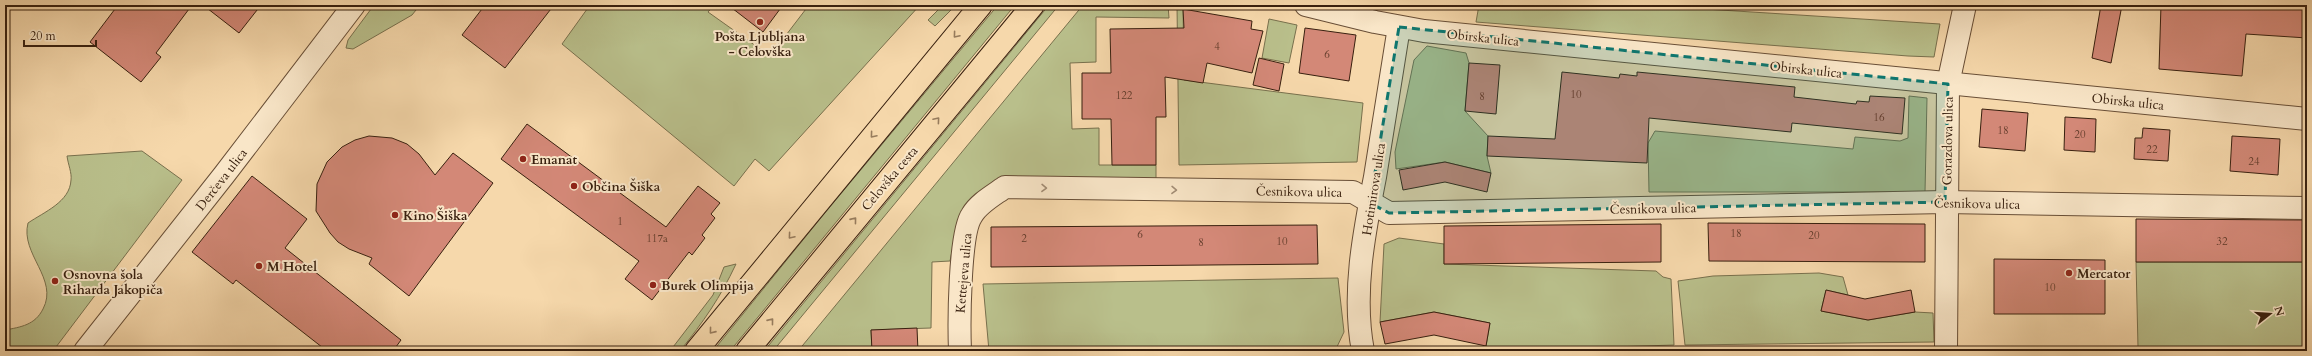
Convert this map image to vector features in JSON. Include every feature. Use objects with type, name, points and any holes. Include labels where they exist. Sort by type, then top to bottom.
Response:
[{"type":"main road","points":[[696,351],[981,5]]},
{"type":"main road","name":"Celovška cesta","points":[[747,351],[1033,5]]},
{"type":"street","name":"Obirska ulica","points":[[1306,5],[1399,27],[1948,84],[2307,119]]},
{"type":"street","name":"Gorazdova ulica","points":[[1946,351],[1945,202],[1948,84],[1965,5]]},
{"type":"street","name":"Derčeva ulica","points":[[85,351],[220,181],[349,7]]},
{"type":"street","name":"Hotimirova ulica","points":[[1363,351],[1359,281],[1370,202],[1399,27]]},
{"type":"street","name":"Česnikova ulica","points":[[1005,187],[1354,192],[1389,213],[1945,202],[2307,208]]},
{"type":"street","name":"Kettejeva ulica","points":[[960,351],[959,319],[966,230],[971,215],[1005,187]]},
{"type":"highlighted area","points":[[1399,27],[1948,84],[1945,202],[1389,213],[1370,203]]},
{"type":"green space","points":[[374,5],[420,5],[412,15],[353,49],[346,48],[348,40]]},
{"type":"green space","points":[[590,5],[714,5],[708,12],[770,56],[809,5],[920,5],[769,171],[755,159],[734,186],[562,44]]},
{"type":"green space","points":[[943,5],[956,5],[935,26],[928,20]]},
{"type":"green space","points":[[998,5],[1015,5],[730,351],[713,351],[824,214]]},
{"type":"green space","points":[[1049,5],[1059,5],[773,351],[764,351]]},
{"type":"green space","points":[[1083,5],[1168,5],[1169,18],[1096,17],[1096,62],[1070,63],[1072,129],[1099,128],[1099,165],[1156,165],[1156,180],[1000,179],[959,217],[950,261],[932,262],[931,328],[871,330],[872,351],[798,351]]},
{"type":"green space","points":[[1177,5],[1183,5],[1184,80],[1363,103],[1357,162],[1179,165]]},
{"type":"green space","points":[[1479,5],[1642,5],[1940,24],[1934,57],[1908,56],[1476,22]]},
{"type":"green space","points":[[1269,19],[1297,25],[1289,63],[1262,58]]},
{"type":"green space","points":[[1427,46],[1466,53],[1469,63],[1465,111],[1488,136],[1487,156],[1491,173],[1445,162],[1396,169],[1395,152],[1414,60]]},
{"type":"green space","points":[[1909,96],[1927,98],[1925,192],[1649,192],[1648,143],[1655,131],[1853,149],[1855,137],[1900,141],[1908,138]]},
{"type":"green space","name":"Osnovna šola Riharda Jakopiča","points":[[142,151],[182,180],[53,351],[27,351],[22,347],[5,348],[5,330],[22,326],[36,319],[43,309],[47,298],[43,277],[29,245],[27,234],[28,223],[55,206],[70,188],[71,177],[67,156]]},
{"type":"green space","points":[[1399,238],[1444,244],[1444,264],[1656,271],[1663,277],[1671,279],[1674,345],[1488,351],[1486,346],[1490,323],[1434,312],[1380,322],[1384,244]]},
{"type":"green space","points":[[2136,262],[2307,262],[2307,347],[2138,347]]},
{"type":"green space","points":[[736,264],[718,299],[697,330],[680,351],[670,351],[713,295],[724,267]]},
{"type":"green space","points":[[1819,273],[1843,277],[1848,295],[1826,290],[1821,311],[1868,320],[1915,312],[1933,313],[1934,342],[1685,345],[1678,281],[1713,276]]},
{"type":"green space","points":[[1338,278],[1344,332],[1335,351],[989,351],[983,284]]},
{"type":"building","points":[[118,5],[192,5],[156,53],[161,57],[141,82],[90,42]]},
{"type":"building","points":[[203,5],[261,5],[239,33]]},
{"type":"building","points":[[485,5],[554,5],[505,68],[462,35]]},
{"type":"building","name":"Pošta Ljubljana - Celovška","points":[[728,5],[783,5],[763,32]]},
{"type":"building","points":[[2101,5],[2122,5],[2111,63],[2092,58]]},
{"type":"building","points":[[2161,5],[2307,5],[2307,38],[2246,34],[2242,76],[2159,69]]},
{"type":"building","points":[[1183,9],[1252,21],[1251,29],[1263,31],[1252,73],[1207,63],[1203,83],[1165,77],[1166,117],[1156,117],[1156,165],[1112,165],[1111,119],[1082,119],[1082,73],[1111,73],[1110,29],[1184,28]]},
{"type":"building","points":[[1305,28],[1356,35],[1349,81],[1299,73]]},
{"type":"building","points":[[1259,58],[1284,64],[1279,91],[1253,85]]},
{"type":"building","points":[[1469,63],[1500,65],[1496,114],[1465,111]]},
{"type":"building","points":[[1562,72],[1619,78],[1620,74],[1637,76],[1637,72],[1795,87],[1794,97],[1856,104],[1857,101],[1869,102],[1870,96],[1905,98],[1902,134],[1792,123],[1791,132],[1649,118],[1647,163],[1487,156],[1488,136],[1555,139]]},
{"type":"building","points":[[1982,109],[2028,113],[2025,151],[1979,147]]},
{"type":"building","points":[[2065,117],[2096,119],[2095,152],[2064,150]]},
{"type":"building","points":[[527,124],[666,227],[698,186],[720,203],[711,214],[715,218],[702,235],[705,238],[692,255],[689,252],[652,300],[625,279],[639,261],[501,159]]},
{"type":"building","points":[[2143,128],[2170,130],[2168,161],[2134,159],[2135,138],[2142,138]]},
{"type":"building","name":"Kino Šiška","points":[[369,136],[392,138],[407,144],[419,154],[435,175],[453,153],[493,183],[409,296],[369,264],[372,258],[349,249],[338,242],[330,233],[316,211],[317,184],[327,162],[342,147],[355,140]]},
{"type":"building","points":[[2232,136],[2280,139],[2278,175],[2230,171]]},
{"type":"building","points":[[1445,162],[1491,173],[1487,192],[1445,182],[1403,190],[1399,170]]},
{"type":"building","name":"M Hotel","points":[[252,176],[307,219],[285,248],[401,340],[393,351],[327,351],[236,280],[233,284],[192,252]]},
{"type":"building","points":[[2136,219],[2307,220],[2307,262],[2136,262]]},
{"type":"building","points":[[1708,223],[1925,224],[1925,262],[1709,261]]},
{"type":"building","points":[[1661,224],[1661,262],[1444,264],[1444,226]]},
{"type":"building","points":[[1317,225],[1318,264],[991,267],[991,227]]},
{"type":"building","points":[[1994,259],[2105,260],[2105,314],[1994,314]]},
{"type":"building","points":[[1826,290],[1865,299],[1911,290],[1915,312],[1868,320],[1821,311]]},
{"type":"building","points":[[1434,312],[1490,323],[1486,346],[1434,335],[1385,344],[1380,322]]},
{"type":"building","points":[[917,328],[918,351],[872,351],[871,330]]},
{"type":"place","name":"Pošta Ljubljana - Celovška","points":[[760,22]]},
{"type":"place","name":"Emanat","points":[[523,159]]},
{"type":"place","name":"Občina Šiška","points":[[574,186]]},
{"type":"place","name":"Kino Šiška","points":[[395,215]]},
{"type":"place","name":"M Hotel","points":[[259,266]]},
{"type":"place","name":"Mercator","points":[[2069,273]]},
{"type":"place","name":"Osnovna šola Riharda Jakopiča","points":[[55,281]]},
{"type":"place","name":"Burek Olimpija","points":[[653,285]]}]
